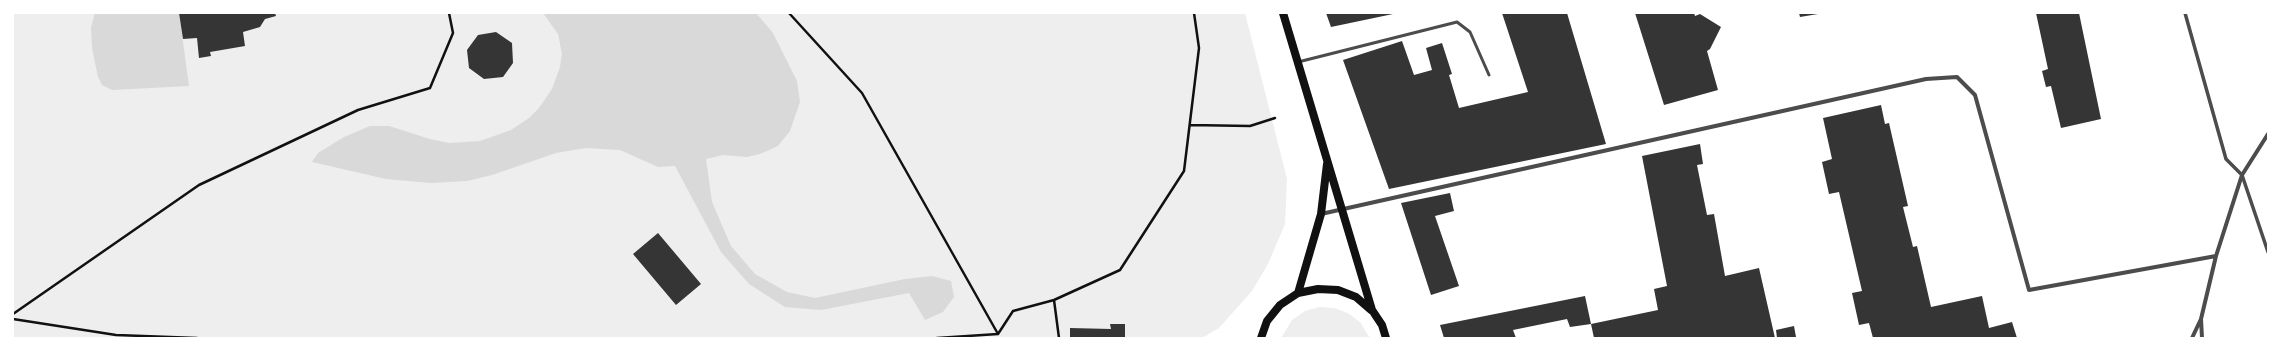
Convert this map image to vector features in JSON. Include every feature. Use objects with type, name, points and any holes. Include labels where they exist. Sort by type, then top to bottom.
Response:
[{"type":"main road","points":[[1283,13],[1372,310]]},
{"type":"main road","points":[[1298,293],[1321,214],[1328,159]]},
{"type":"main road","points":[[1261,338],[1267,321],[1280,305],[1298,293],[1318,289],[1338,290],[1356,297],[1372,310],[1382,325],[1386,338]]},
{"type":"street","points":[[2185,13],[2226,159],[2242,175],[2268,252]]},
{"type":"street","points":[[1321,214],[1926,79],[1957,77],[1975,95],[2030,290],[2216,256]]},
{"type":"street","points":[[2192,338],[2201,319],[2216,256],[2242,175],[2268,134]]},
{"type":"street","points":[[2201,319],[2202,338]]},
{"type":"lane","points":[[1298,62],[1457,22],[1470,32],[1489,75]]},
{"type":"path","points":[[13,314],[199,185],[358,110],[430,88],[453,33],[449,13]]},
{"type":"path","points":[[789,13],[862,93],[998,334]]},
{"type":"path","points":[[998,334],[1013,311],[1054,300],[1120,270],[1184,171],[1199,48],[1194,13]]},
{"type":"path","points":[[1190,124],[1250,126],[1275,118]]},
{"type":"path","points":[[1054,300],[1059,338]]},
{"type":"path","points":[[13,319],[116,335],[197,338]]},
{"type":"path","points":[[937,338],[998,334]]},
{"type":"shaded area","points":[[13,13],[1245,13],[1287,179],[1285,224],[1268,264],[1252,291],[1219,328],[1202,338],[13,338]]},
{"type":"shaded area","points":[[95,13],[179,13],[189,86],[112,90],[102,85],[98,77],[92,48],[91,27]]},
{"type":"shaded area","points":[[543,13],[756,13],[773,33],[797,81],[800,102],[790,131],[778,146],[760,154],[747,157],[723,155],[706,159],[712,202],[731,246],[755,274],[787,292],[815,298],[905,279],[932,276],[951,281],[954,297],[943,312],[925,320],[909,293],[821,310],[785,307],[749,284],[721,252],[675,166],[658,167],[620,150],[586,148],[556,153],[492,175],[467,181],[431,183],[386,179],[312,162],[318,153],[344,137],[370,126],[389,126],[430,139],[449,143],[480,141],[511,130],[529,118],[539,108],[552,89],[560,67],[562,54],[558,34]]},
{"type":"shaded area","points":[[1319,307],[1334,308],[1348,313],[1360,322],[1370,338],[1281,338],[1292,320],[1305,311]]},
{"type":"building","points":[[179,13],[275,13],[276,16],[265,19],[260,27],[243,32],[245,46],[210,52],[211,56],[199,58],[197,38],[183,39]]},
{"type":"building","points":[[1326,13],[1393,13],[1393,14],[1331,27]]},
{"type":"building","points":[[1502,13],[1567,13],[1606,144],[1389,189],[1343,60],[1402,41],[1414,75],[1432,70],[1426,48],[1442,43],[1452,74],[1449,75],[1459,108],[1528,92]]},
{"type":"building","points":[[1635,13],[1694,13],[1695,16],[1700,14],[1721,27],[1710,49],[1707,51],[1718,90],[1664,105]]},
{"type":"building","points":[[1799,13],[1818,13],[1818,14],[1800,17]]},
{"type":"building","points":[[2036,13],[2079,13],[2101,119],[2061,128],[2051,86],[2046,87],[2042,71],[2048,69]]},
{"type":"building","points":[[496,32],[512,43],[513,63],[503,77],[484,79],[469,68],[467,50],[478,35]]},
{"type":"building","points":[[1881,105],[1885,124],[1889,123],[1908,206],[1903,207],[1913,247],[1917,246],[1931,307],[1982,296],[1989,328],[2012,322],[2017,338],[1873,338],[1869,323],[1859,325],[1852,293],[1862,291],[1839,192],[1829,194],[1822,162],[1832,159],[1823,118]]},
{"type":"building","points":[[1700,144],[1703,164],[1697,165],[1707,215],[1714,214],[1725,276],[1759,268],[1775,338],[1594,338],[1591,324],[1658,310],[1654,289],[1667,286],[1642,156]]},
{"type":"building","points":[[1450,193],[1454,211],[1435,216],[1459,286],[1431,295],[1401,203]]},
{"type":"building","points":[[658,233],[701,284],[676,305],[633,254]]},
{"type":"building","points":[[1585,296],[1591,324],[1570,327],[1567,319],[1513,330],[1516,338],[1444,338],[1440,325]]},
{"type":"building","points":[[1110,324],[1125,324],[1125,338],[1070,338],[1070,328],[1111,329]]},
{"type":"building","points":[[1794,326],[1796,337],[1777,338],[1776,330]]}]
